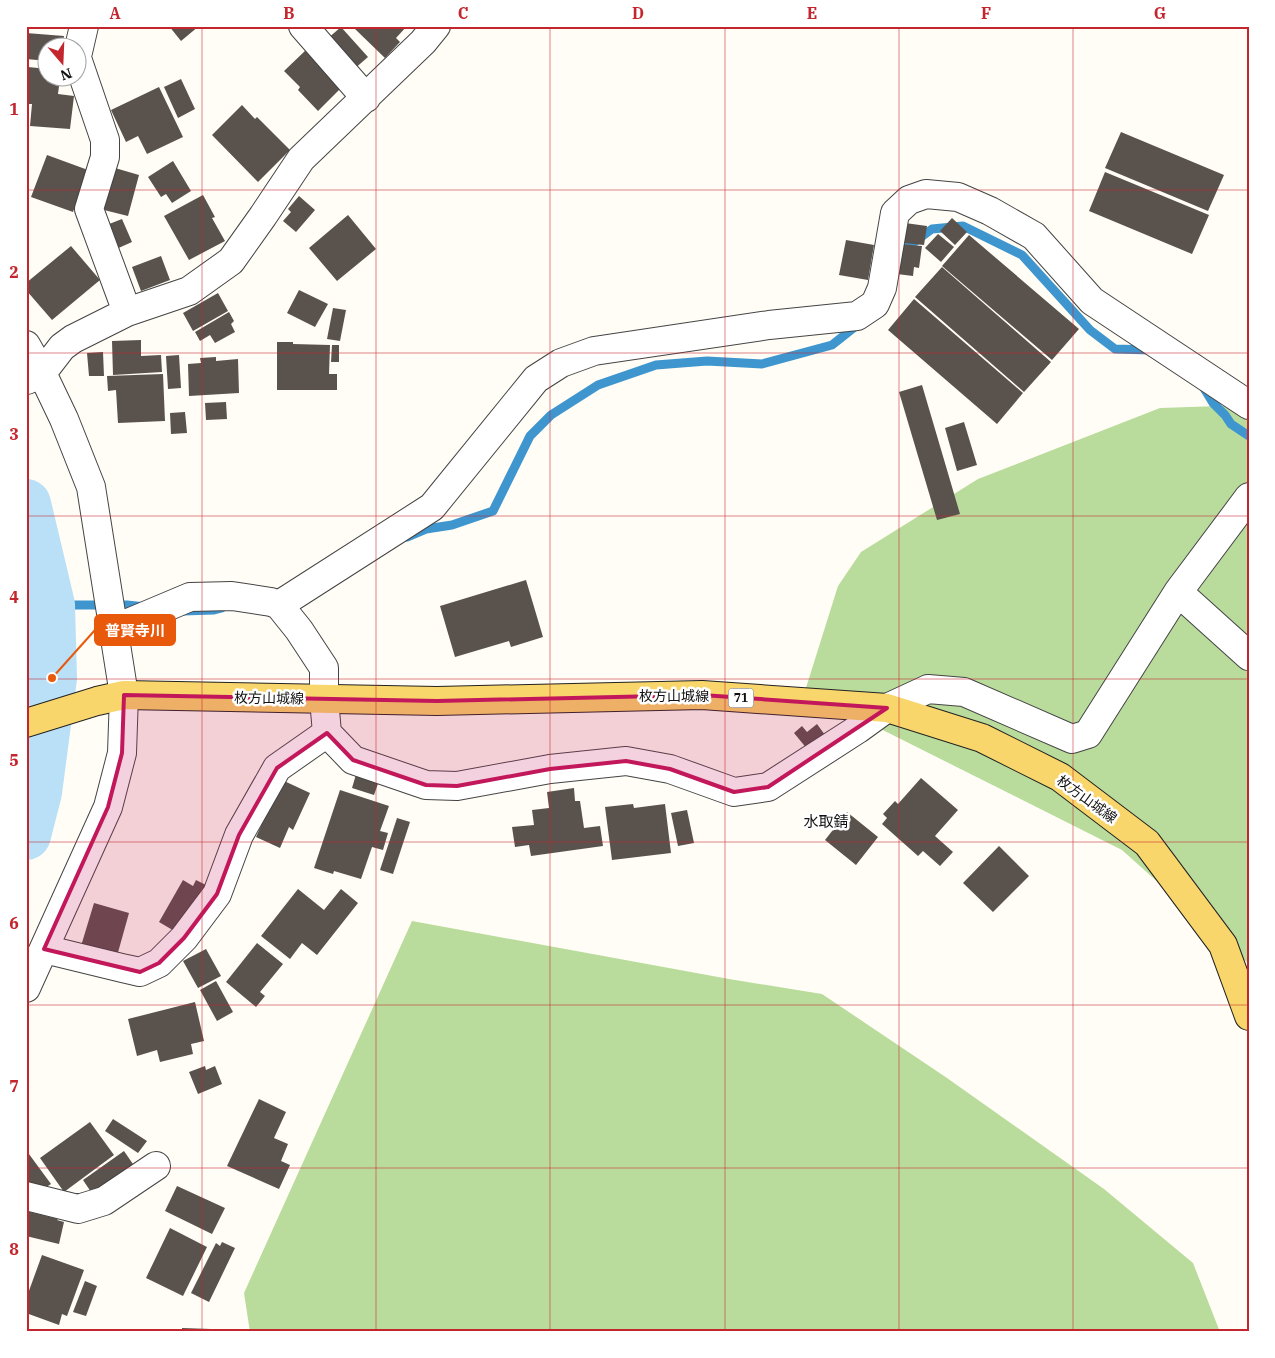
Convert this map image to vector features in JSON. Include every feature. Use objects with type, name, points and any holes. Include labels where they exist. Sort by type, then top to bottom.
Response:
[{"type":"main road","name":"枚方山城線","points":[[26,723],[97,701],[124,695],[437,701],[702,695],[887,708],[982,738],[1060,777],[1147,844],[1223,945],[1249,1016]]},
{"type":"street","points":[[303,26],[366,98]]},
{"type":"street","points":[[34,376],[62,347],[73,339],[127,312],[188,291],[231,261],[301,159],[423,42],[436,26]]},
{"type":"street","points":[[88,88],[106,140],[105,157],[90,209],[127,312]]},
{"type":"street","points":[[279,605],[432,506],[536,379],[561,363],[594,351],[768,325],[857,316],[875,304],[882,288],[895,212],[909,200],[926,194],[958,197],[990,211],[1034,236],[1092,301],[1249,405]]},
{"type":"street","points":[[26,345],[34,376],[64,419],[91,487],[124,695],[122,753],[108,808],[26,988]]},
{"type":"street","points":[[114,630],[190,597],[232,596],[279,605],[299,630],[324,668],[327,733],[353,760],[426,785],[457,786],[550,769],[626,761],[670,769],[734,792],[768,787],[887,708],[928,689],[964,692],[1072,739],[1088,734],[1178,592],[1249,497]]},
{"type":"street","points":[[1178,592],[1249,656]]},
{"type":"street","points":[[44,949],[140,972],[159,963],[184,938],[217,894],[239,835],[277,768],[327,733]]},
{"type":"street","points":[[26,1196],[78,1209],[104,1201],[156,1166]]},
{"type":"highlighted area","points":[[124,695],[437,701],[702,695],[887,708],[768,787],[734,792],[670,769],[626,761],[550,769],[457,786],[426,785],[353,760],[327,733],[277,768],[239,835],[217,894],[184,938],[159,963],[140,972],[44,949],[108,807],[122,753]]},
{"type":"green space","points":[[1249,405],[1249,964],[1122,850],[805,691],[838,586],[861,552],[978,479],[1160,408]]},
{"type":"green space","points":[[412,921],[729,979],[822,994],[947,1078],[1104,1189],[1193,1263],[1220,1332],[250,1332],[244,1293]]},
{"type":"building","points":[[169,26],[199,26],[181,41]]},
{"type":"building","points":[[358,26],[407,26],[396,38],[400,42],[385,58],[355,29]]},
{"type":"building","points":[[341,27],[368,57],[353,70],[327,39]]},
{"type":"building","points":[[26,33],[64,36],[64,38],[38,38],[38,60],[26,59]]},
{"type":"building","points":[[306,50],[342,87],[318,111],[298,90],[300,87],[284,71]]},
{"type":"building","points":[[28,67],[38,68],[38,88],[59,88],[58,94],[74,96],[70,129],[30,126],[32,104],[26,104]]},
{"type":"building","points":[[181,79],[195,109],[178,118],[164,87]]},
{"type":"building","points":[[159,87],[183,137],[147,154],[138,136],[126,142],[111,110]]},
{"type":"building","points":[[242,105],[255,119],[257,117],[290,150],[258,182],[212,135]]},
{"type":"building","points":[[1121,132],[1224,175],[1208,211],[1105,168]]},
{"type":"building","points":[[47,155],[88,170],[73,212],[31,197]]},
{"type":"building","points":[[173,161],[191,191],[172,203],[166,194],[161,197],[148,177]]},
{"type":"building","points":[[115,168],[139,175],[128,216],[104,210]]},
{"type":"building","points":[[1105,172],[1209,215],[1192,254],[1089,211]]},
{"type":"building","points":[[203,195],[215,217],[212,218],[225,241],[189,260],[164,216]]},
{"type":"building","points":[[299,196],[315,210],[296,232],[283,221],[291,212],[288,209]]},
{"type":"building","points":[[348,215],[376,249],[337,281],[309,248]]},
{"type":"building","points":[[952,218],[967,232],[955,245],[940,231]]},
{"type":"building","points":[[122,219],[132,242],[114,250],[104,226]]},
{"type":"building","points":[[905,223],[927,226],[924,245],[903,243]]},
{"type":"building","points":[[938,234],[954,247],[941,262],[925,248]]},
{"type":"building","points":[[969,235],[1079,329],[1052,360],[942,266]]},
{"type":"building","points":[[846,240],[874,245],[868,280],[839,275]]},
{"type":"building","points":[[901,244],[922,246],[919,268],[914,267],[913,276],[897,274]]},
{"type":"building","points":[[71,246],[100,280],[52,320],[26,290],[26,283]]},
{"type":"building","points":[[161,256],[170,280],[141,291],[132,267]]},
{"type":"building","points":[[942,267],[1051,362],[1024,392],[915,297]]},
{"type":"building","points":[[299,290],[328,304],[315,327],[287,313]]},
{"type":"building","points":[[218,293],[228,311],[193,331],[183,313]]},
{"type":"building","points":[[914,299],[1023,393],[997,424],[888,330]]},
{"type":"building","points":[[333,308],[346,310],[340,341],[327,339]]},
{"type":"building","points":[[229,312],[234,321],[231,324],[235,332],[215,343],[210,335],[200,341],[195,332]]},
{"type":"building","points":[[141,340],[141,356],[161,355],[162,372],[113,375],[112,341]]},
{"type":"building","points":[[277,342],[330,345],[329,374],[337,374],[337,390],[277,390]]},
{"type":"building","points":[[332,345],[339,345],[339,362],[331,362]]},
{"type":"building","points":[[103,352],[104,376],[89,376],[87,353]]},
{"type":"building","points":[[179,355],[181,388],[168,389],[166,356]]},
{"type":"building","points":[[216,357],[216,361],[238,359],[239,393],[189,396],[188,364],[201,363],[200,358]]},
{"type":"building","points":[[163,374],[165,421],[118,423],[116,390],[108,391],[107,376]]},
{"type":"building","points":[[922,385],[960,514],[937,520],[899,392]]},
{"type":"building","points":[[226,402],[227,419],[206,420],[205,403]]},
{"type":"building","points":[[185,412],[187,433],[171,434],[170,413]]},
{"type":"building","points":[[964,422],[977,465],[957,471],[945,428]]},
{"type":"building","points":[[526,580],[543,637],[511,647],[509,641],[455,657],[440,606]]},
{"type":"building","points":[[817,724],[825,735],[808,750],[794,733],[802,726],[807,732]]},
{"type":"building","points":[[357,771],[380,778],[374,795],[352,788]]},
{"type":"building","points":[[921,778],[958,810],[935,836],[953,852],[940,866],[923,851],[918,856],[882,824],[887,818],[883,814],[895,801],[898,804]]},
{"type":"building","points":[[282,780],[310,793],[293,830],[289,827],[280,848],[256,837]]},
{"type":"building","points":[[574,788],[575,801],[580,801],[584,828],[600,826],[603,846],[531,856],[529,845],[515,847],[512,827],[534,825],[532,810],[549,808],[547,792]]},
{"type":"building","points":[[340,790],[389,806],[380,831],[388,833],[383,850],[372,847],[361,879],[334,871],[333,874],[314,868]]},
{"type":"building","points":[[633,804],[634,808],[665,804],[671,853],[612,860],[605,807]]},
{"type":"building","points":[[687,810],[694,843],[678,846],[671,813]]},
{"type":"building","points":[[847,812],[878,837],[856,865],[825,840]]},
{"type":"building","points":[[397,818],[410,822],[393,874],[380,870]]},
{"type":"building","points":[[999,846],[1029,876],[993,912],[963,883]]},
{"type":"building","points":[[183,880],[193,886],[196,880],[206,885],[195,911],[189,908],[176,932],[159,922]]},
{"type":"building","points":[[298,889],[324,910],[341,889],[358,903],[317,955],[302,943],[290,959],[261,936]]},
{"type":"building","points":[[94,903],[129,913],[117,956],[81,946]]},
{"type":"building","points":[[257,943],[283,964],[260,992],[265,996],[256,1007],[226,982]]},
{"type":"building","points":[[206,949],[221,976],[198,988],[183,961]]},
{"type":"building","points":[[216,981],[233,1012],[217,1021],[200,990]]},
{"type":"building","points":[[195,1002],[204,1041],[191,1044],[193,1054],[160,1062],[157,1050],[137,1056],[128,1019]]},
{"type":"building","points":[[205,1066],[206,1070],[215,1066],[222,1084],[198,1094],[189,1072]]},
{"type":"building","points":[[259,1099],[286,1112],[274,1138],[288,1144],[281,1161],[290,1165],[279,1189],[227,1166]]},
{"type":"building","points":[[113,1119],[147,1141],[138,1153],[105,1131]]},
{"type":"building","points":[[90,1122],[114,1155],[64,1192],[40,1158]]},
{"type":"building","points":[[26,1150],[51,1184],[37,1193],[26,1179]]},
{"type":"building","points":[[124,1151],[135,1167],[93,1195],[83,1180]]},
{"type":"building","points":[[177,1186],[225,1208],[212,1234],[165,1211]]},
{"type":"building","points":[[26,1211],[64,1222],[59,1244],[26,1236]]},
{"type":"building","points":[[170,1228],[207,1247],[183,1296],[146,1278]]},
{"type":"building","points":[[222,1242],[235,1248],[209,1302],[191,1293],[216,1243],[220,1246]]},
{"type":"building","points":[[42,1255],[84,1270],[67,1316],[62,1314],[59,1325],[26,1313],[26,1299]]},
{"type":"building","points":[[85,1281],[97,1286],[86,1316],[73,1312]]},
{"type":"building","points":[[182,1328],[211,1329],[211,1332],[182,1332]]},
{"type":"waterway","points":[[901,252],[932,229],[963,226],[1022,255],[1090,330],[1115,349],[1151,350]]},
{"type":"waterway","points":[[407,537],[426,529],[452,525],[493,511],[530,436],[551,415],[598,385],[656,365],[707,361],[762,364],[832,345],[858,323]]},
{"type":"waterway","points":[[1202,385],[1213,403],[1231,424],[1249,436]]},
{"type":"waterway","points":[[26,504],[50,605],[52,678],[37,792],[26,835]]},
{"type":"waterway","points":[[50,605],[127,605],[145,607]]},
{"type":"waterway","points":[[183,611],[222,608]]},
{"type":"place","name":"普賢寺川","points":[[52,678]]},
{"type":"district","name":"水取錆","points":[[826,822]]}]
